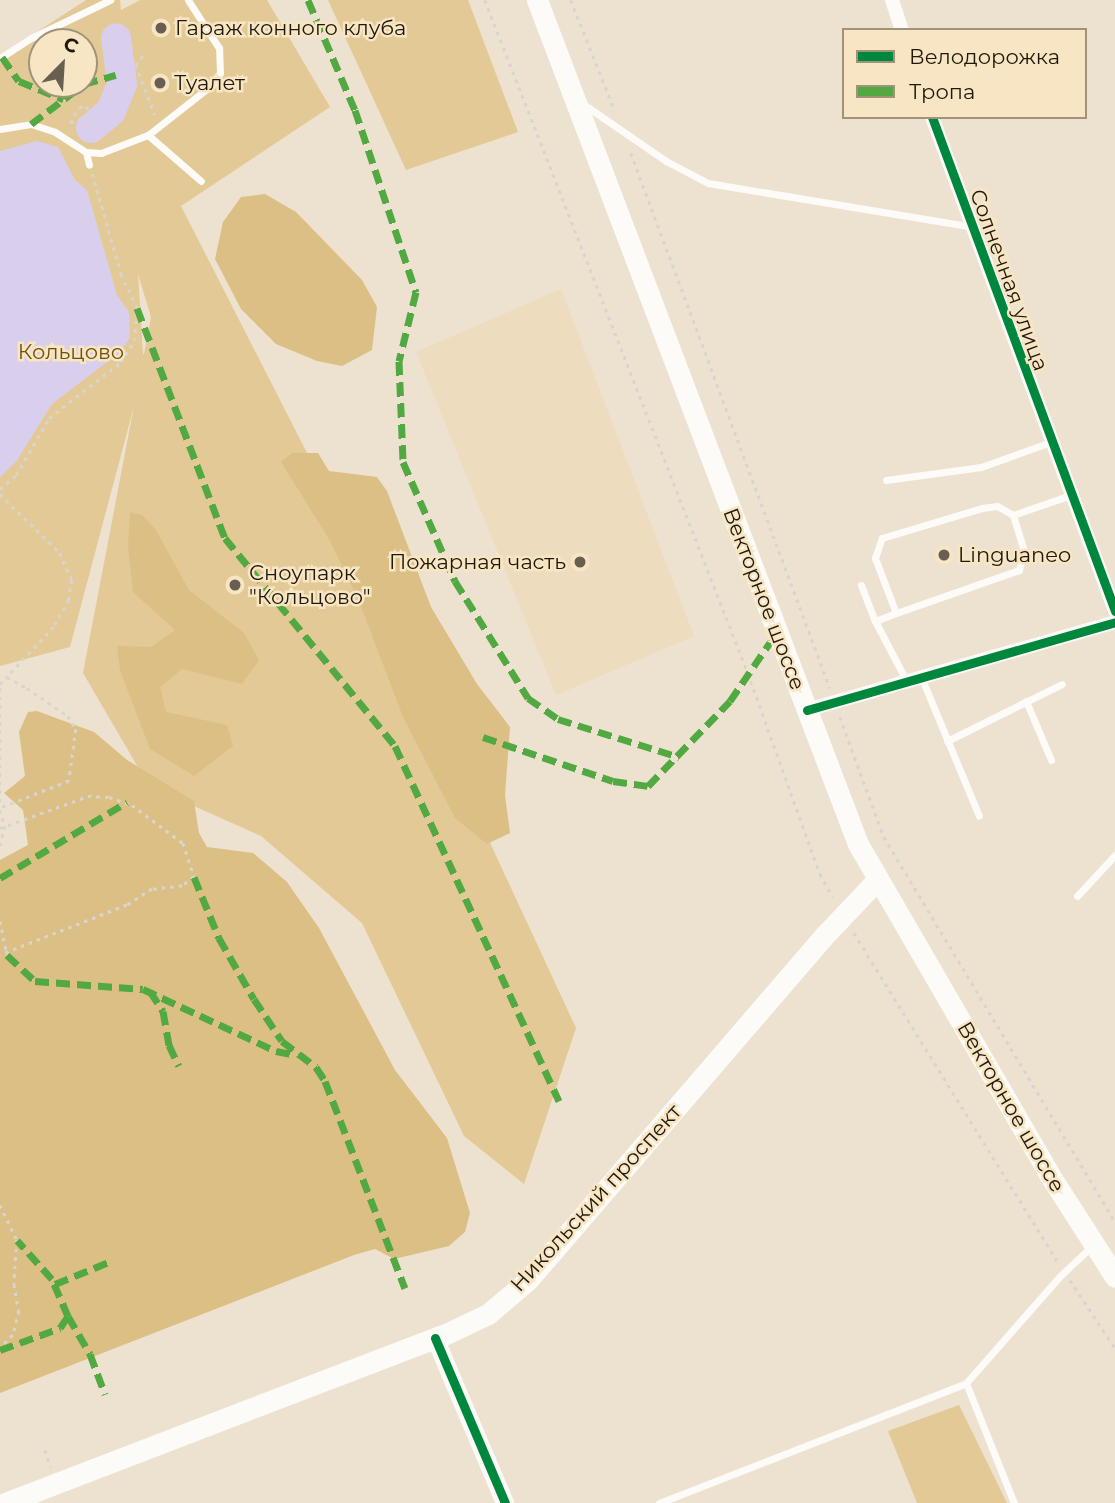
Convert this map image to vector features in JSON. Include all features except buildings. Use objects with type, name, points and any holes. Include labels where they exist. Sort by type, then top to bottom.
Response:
[{"type":"main road","name":"Векторное шоссе","points":[[537,0],[858,844],[1115,1277]]},
{"type":"main road","name":"Никольский проспект","points":[[18,1501],[435,1338],[488,1314],[528,1280],[844,914],[878,879]]},
{"type":"street","points":[[892,0],[901,28]]},
{"type":"street","name":"Солнечная улица","points":[[933,119],[969,226],[1115,611]]},
{"type":"street","points":[[807,710],[1115,622]]},
{"type":"street","points":[[435,1338],[505,1503]]},
{"type":"lane","points":[[0,58],[31,38],[110,0]]},
{"type":"lane","points":[[86,152],[101,153],[148,135],[197,100],[220,73],[222,59],[215,37],[188,0]]},
{"type":"lane","points":[[576,100],[666,161],[708,183],[969,226]]},
{"type":"lane","points":[[0,129],[44,127],[73,140],[86,152],[89,165]]},
{"type":"lane","points":[[148,135],[201,181]]},
{"type":"lane","points":[[886,480],[981,467],[1051,442]]},
{"type":"lane","points":[[1013,515],[1071,495]]},
{"type":"lane","points":[[876,621],[1019,570],[1024,551],[1013,515],[1003,507],[982,508],[882,538],[875,558],[896,613]]},
{"type":"lane","points":[[861,585],[876,621],[915,681],[947,741],[979,816]]},
{"type":"lane","points":[[947,741],[1062,684]]},
{"type":"lane","points":[[1026,701],[1051,760]]},
{"type":"lane","points":[[1077,896],[1115,855]]},
{"type":"lane","points":[[659,1503],[966,1383],[1065,1272],[1094,1245]]},
{"type":"lane","points":[[966,1383],[1014,1503]]},
{"type":"path","points":[[485,0],[748,673],[820,874],[1065,1272],[1115,1348]]},
{"type":"path","points":[[571,0],[623,130],[884,837],[1115,1220]]},
{"type":"path","points":[[143,56],[136,65],[154,109],[157,128]]},
{"type":"path","points":[[79,107],[92,110],[86,119],[70,123],[79,107]]},
{"type":"path","points":[[0,848],[5,826],[0,808],[0,686],[64,614],[72,580],[60,553],[0,491],[16,475],[49,418],[121,362],[134,341],[137,307],[121,275],[89,165]]},
{"type":"path","points":[[0,808],[69,781],[76,729],[68,716],[7,677]]},
{"type":"path","points":[[0,828],[88,796],[109,797],[132,805],[183,843],[194,877],[182,886],[152,889],[127,905],[7,956],[0,955]]},
{"type":"path","points":[[0,921],[7,956]]},
{"type":"path","points":[[0,1205],[17,1240],[14,1284],[19,1311],[13,1335],[0,1348]]},
{"type":"shaded area","points":[[37,141],[58,147],[75,180],[87,190],[117,295],[129,312],[130,338],[119,353],[52,404],[16,462],[0,477],[0,151]]},
{"type":"shaded area","points":[[265,194],[296,212],[362,280],[377,307],[372,350],[342,366],[317,361],[276,344],[241,309],[215,259],[223,222],[241,197]]},
{"type":"shaded area","points":[[561,289],[694,636],[556,695],[416,352]]},
{"type":"shaded area","points":[[292,453],[318,453],[329,471],[377,477],[387,491],[431,607],[477,684],[510,727],[505,795],[510,833],[487,844],[455,818],[403,717],[359,601],[329,539],[281,462]]},
{"type":"shaded area","points":[[130,512],[142,515],[156,530],[189,590],[244,633],[259,660],[242,684],[182,669],[160,687],[166,712],[227,725],[233,746],[194,776],[150,749],[120,670],[117,646],[151,647],[175,630],[133,592],[128,546]]},
{"type":"shaded area","points":[[37,711],[94,732],[127,760],[194,801],[199,833],[207,847],[253,853],[287,882],[319,928],[395,1070],[447,1138],[470,1213],[465,1232],[449,1246],[394,1259],[375,1249],[354,1255],[0,1393],[0,860],[28,845],[23,810],[4,793],[25,776],[19,732],[28,712]]},
{"type":"green space","name":"Сноупарк \"Кольцово\"","points":[[86,0],[120,0],[121,10],[140,0],[267,0],[330,107],[181,206],[330,498],[576,1028],[524,1184],[464,1136],[362,923],[261,836],[149,786],[83,673],[134,406],[70,647],[0,666],[0,56],[28,38],[28,98],[98,98],[98,28],[43,28]],"holes":[[[138,274],[151,317],[143,354]]]},
{"type":"green space","points":[[328,0],[468,0],[518,132],[406,170]]},
{"type":"green space","points":[[959,1405],[1007,1503],[917,1503],[888,1431]]},
{"type":"waterway","points":[[91,128],[111,111],[122,84],[116,38]]},
{"type":"marked path","points":[[308,0],[355,110],[416,292],[399,361],[403,462],[455,581],[528,698],[558,719],[679,757]]},
{"type":"marked path","points":[[2,57],[19,81],[63,99]]},
{"type":"marked path","points":[[98,80],[116,75]]},
{"type":"marked path","points":[[31,124],[65,98]]},
{"type":"marked path","points":[[137,308],[225,538],[395,746],[559,1101]]},
{"type":"marked path","points":[[483,737],[613,781],[648,786],[730,701],[777,632]]},
{"type":"marked path","points":[[0,878],[127,802]]},
{"type":"marked path","points":[[194,877],[219,938],[254,999],[282,1041],[316,1067],[325,1081],[405,1288]]},
{"type":"marked path","points":[[7,955],[35,981],[143,989],[276,1051],[297,1055]]},
{"type":"marked path","points":[[150,991],[163,1011],[169,1045],[179,1066]]},
{"type":"marked path","points":[[0,1350],[60,1328],[68,1316],[52,1279],[17,1240]]},
{"type":"marked path","points":[[55,1284],[109,1262]]},
{"type":"marked path","points":[[68,1316],[90,1354],[105,1394]]},
{"type":"cycle path","points":[[933,119],[1115,611]]},
{"type":"cycle path","points":[[807,710],[1115,622]]},
{"type":"cycle path","points":[[435,1338],[505,1503]]},
{"type":"place","name":"Гараж конного клуба","points":[[161,28]]},
{"type":"place","name":"Туалет","points":[[160,83]]},
{"type":"place","name":"Linguaneo","points":[[944,555]]},
{"type":"place","name":"Пожарная часть","points":[[580,562]]},
{"type":"place","name":"Сноупарк \"Кольцово\"","points":[[235,585]]},
{"type":"park label","name":"Кольцово","points":[[71,352]]}]
